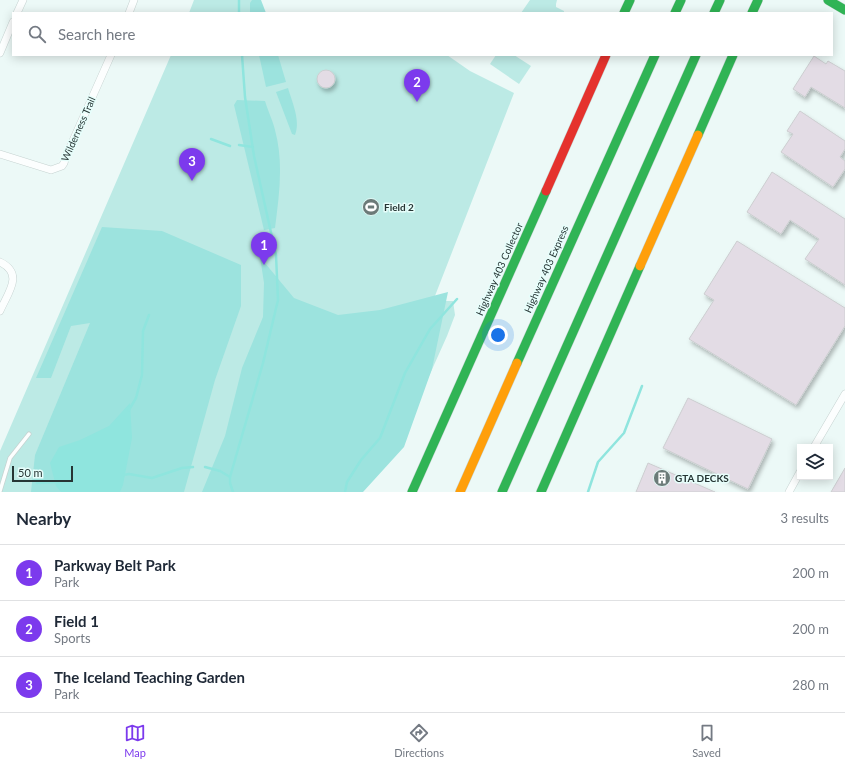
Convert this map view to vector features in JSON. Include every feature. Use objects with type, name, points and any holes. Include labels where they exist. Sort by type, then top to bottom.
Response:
[{"type":"main road","points":[[624,12],[630,0]]},
{"type":"main road","points":[[675,12],[681,0]]},
{"type":"main road","points":[[714,12],[720,0]]},
{"type":"main road","points":[[752,12],[758,0]]},
{"type":"main road","points":[[828,0],[845,10]]},
{"type":"main road","name":"Highway 403 Collector","points":[[412,492],[606,56]]},
{"type":"main road","name":"Highway 403 Express","points":[[460,492],[655,56]]},
{"type":"main road","points":[[502,492],[696,56]]},
{"type":"main road","points":[[541,492],[622,304],[733,56]]},
{"type":"street","points":[[17,12],[23,0]]},
{"type":"street","points":[[129,12],[134,0]]},
{"type":"street","points":[[0,53],[12,24]]},
{"type":"street","name":"Wilderness Trail","points":[[0,154],[51,170],[62,166],[111,56]]},
{"type":"street","points":[[0,262],[14,275],[11,289],[0,311]]},
{"type":"street","points":[[816,444],[845,394]]},
{"type":"street","points":[[789,492],[797,477]]},
{"type":"lane","points":[[0,491],[10,458],[29,434]]},
{"type":"shaded area","points":[[194,0],[254,0],[257,6],[265,12],[189,12]]},
{"type":"shaded area","points":[[252,0],[261,0],[266,12],[250,12],[250,3]]},
{"type":"shaded area","points":[[530,0],[557,0],[556,7],[564,11],[564,12],[522,12]]},
{"type":"shaded area","points":[[171,56],[448,56],[470,71],[514,93],[433,301],[453,301],[455,315],[447,336],[421,394],[347,492],[0,492],[0,451]]},
{"type":"shaded area","points":[[259,56],[278,56],[286,82],[266,87]]},
{"type":"shaded area","points":[[495,56],[516,56],[531,66],[519,84],[490,64]]},
{"type":"shaded area","points":[[288,88],[294,105],[297,124],[295,135],[292,134],[276,92]]},
{"type":"shaded area","points":[[237,100],[265,101],[274,127],[278,142],[280,167],[275,228],[264,230],[234,105]]},
{"type":"shaded area","points":[[102,227],[162,231],[241,265],[241,306],[215,380],[184,492],[31,492],[35,455],[90,323],[71,326],[51,378],[36,378]]},
{"type":"shaded area","points":[[260,257],[294,298],[338,315],[380,310],[448,292],[432,369],[404,447],[363,492],[202,492],[225,436],[242,368],[263,317],[264,283]]},
{"type":"shaded area","points":[[130,403],[132,438],[123,485],[120,492],[61,492],[56,486],[50,463],[59,447],[80,440],[109,426]]},
{"type":"building","points":[[814,56],[826,64],[828,61],[845,71],[845,108],[811,87],[805,97],[793,89]]},
{"type":"building","points":[[326,70],[332,73],[335,79],[332,85],[326,88],[320,85],[317,79],[320,73]]},
{"type":"building","points":[[800,111],[845,141],[845,149],[840,157],[845,161],[845,169],[833,187],[781,152],[793,134],[787,131]]},
{"type":"building","points":[[772,172],[845,219],[845,285],[805,259],[819,239],[790,220],[781,234],[747,212]]},
{"type":"building","points":[[737,241],[845,308],[845,326],[796,405],[689,339],[714,300],[704,294]]},
{"type":"building","points":[[688,398],[772,439],[748,489],[663,448]]},
{"type":"building","name":"GTA DECKS","points":[[648,463],[715,492],[636,492]]},
{"type":"building","points":[[845,468],[845,492],[831,492]]},
{"type":"waterway","points":[[239,0],[239,12]]},
{"type":"waterway","points":[[233,492],[230,477],[263,363],[278,300],[276,255],[254,156],[245,97],[242,56]]},
{"type":"waterway","points":[[211,139],[230,146]]},
{"type":"waterway","points":[[239,145],[253,147]]},
{"type":"waterway","points":[[345,492],[347,482],[361,460],[380,438],[405,373],[430,329],[457,299]]},
{"type":"waterway","points":[[129,410],[136,398],[142,375],[143,331],[149,315]]},
{"type":"waterway","points":[[588,492],[598,462],[624,433],[642,386]]},
{"type":"waterway","points":[[123,475],[129,474],[152,478],[182,468],[193,467]]},
{"type":"waterway","points":[[205,467],[220,471],[230,477]]},
{"type":"waterway","points":[[37,483],[57,482]]},
{"type":"traffic: fast","points":[[624,12],[630,0]]},
{"type":"traffic: fast","points":[[675,12],[681,0]]},
{"type":"traffic: fast","points":[[714,12],[720,0]]},
{"type":"traffic: fast","points":[[752,12],[758,0]]},
{"type":"traffic: fast","points":[[828,0],[845,10]]},
{"type":"traffic: fast","points":[[517,363],[655,56]]},
{"type":"traffic: fast","points":[[502,492],[696,56]]},
{"type":"traffic: fast","points":[[698,135],[733,56]]},
{"type":"traffic: fast","points":[[412,492],[546,191]]},
{"type":"traffic: fast","points":[[541,492],[640,266]]},
{"type":"traffic: slow","points":[[640,266],[698,135]]},
{"type":"traffic: slow","points":[[460,492],[517,363]]},
{"type":"traffic: jam","points":[[546,191],[606,56]]},
{"type":"place","name":"Field 1","points":[[417,102]]},
{"type":"place","name":"The Iceland Teaching Garden","points":[[192,181]]},
{"type":"place","name":"Field 2","points":[[371,207]]},
{"type":"place","name":"Parkway Belt Park","points":[[264,265]]},
{"type":"place","name":"GTA DECKS","points":[[662,478]]}]
